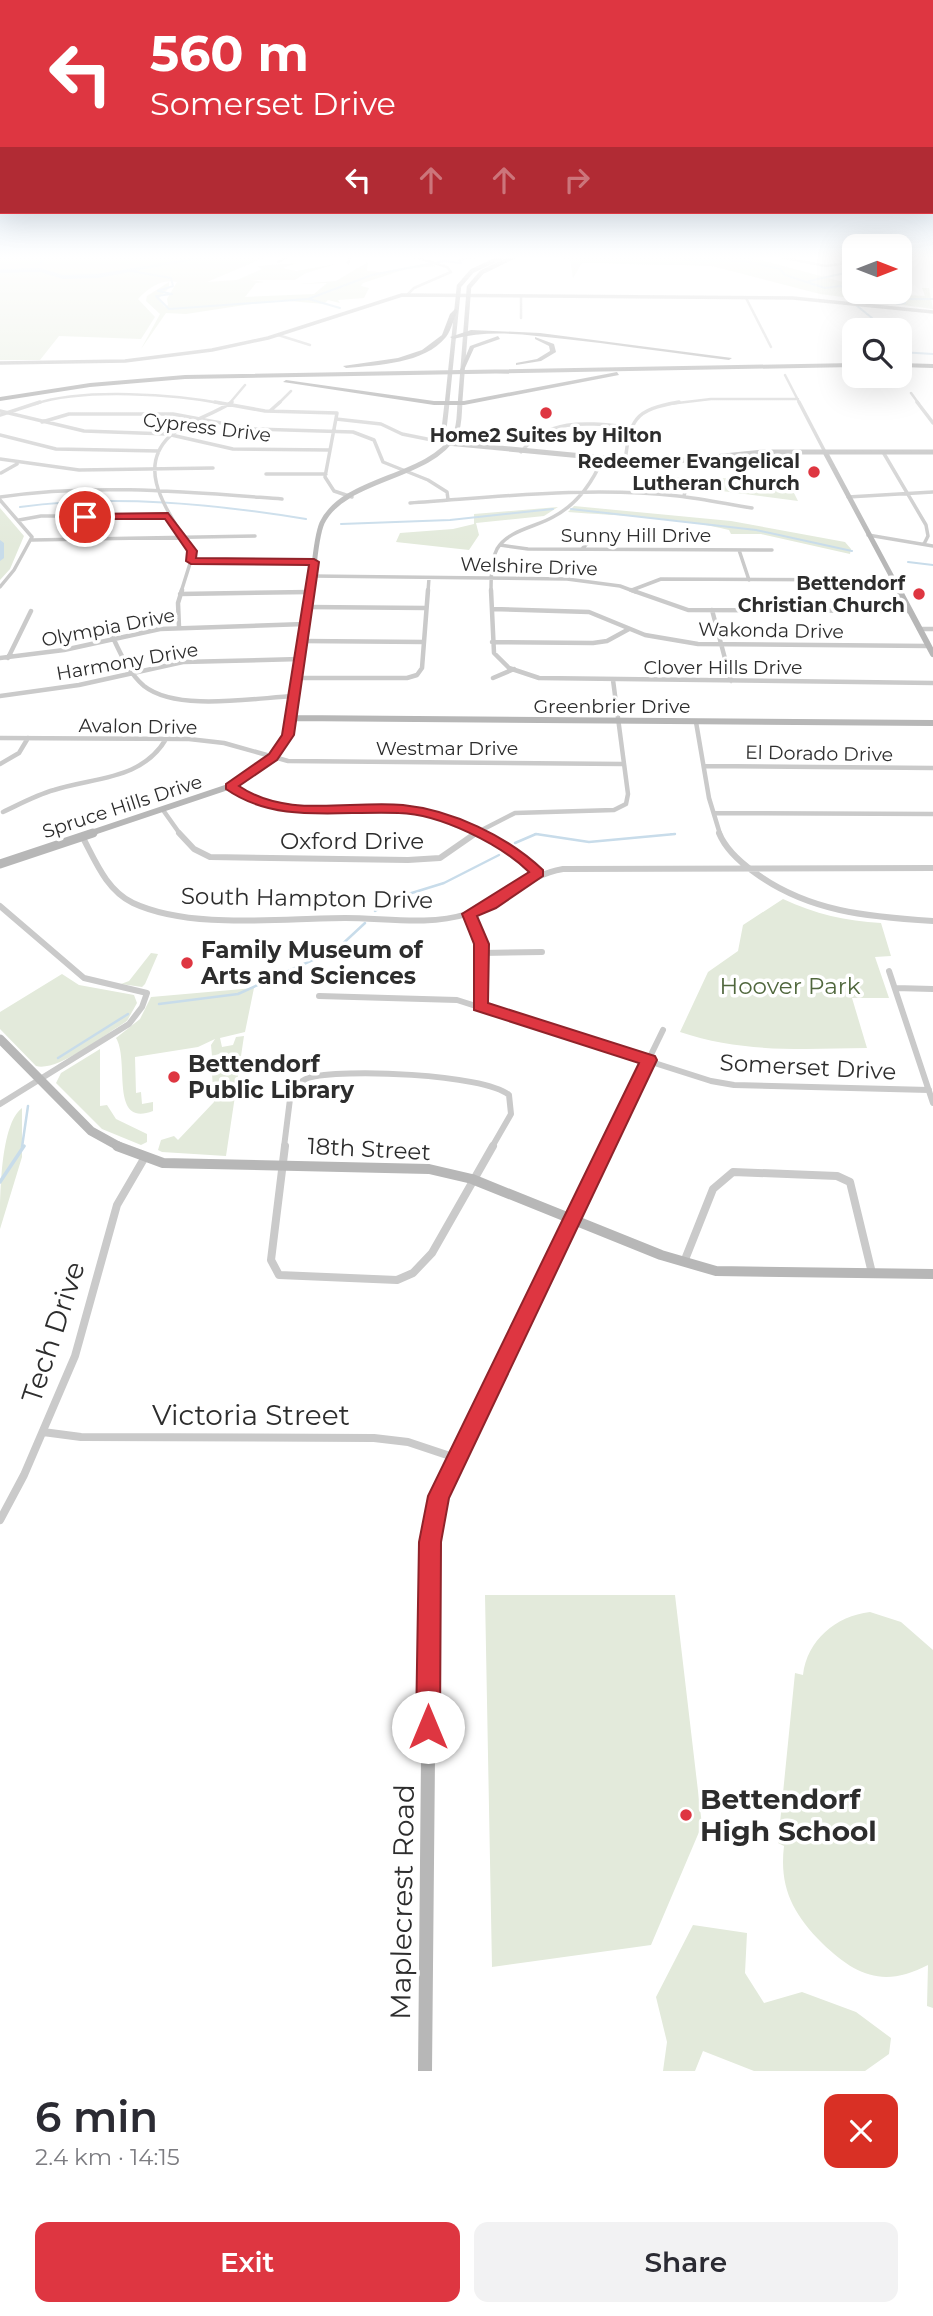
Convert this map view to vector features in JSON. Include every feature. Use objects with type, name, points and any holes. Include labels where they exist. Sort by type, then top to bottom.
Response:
[{"type":"highway","points":[[0,397],[139,376],[360,365],[411,354]]},
{"type":"highway","points":[[461,368],[469,354]]},
{"type":"highway","points":[[476,368],[535,361],[551,354]]},
{"type":"highway","points":[[680,354],[842,363]]},
{"type":"highway","points":[[0,397],[78,386],[174,378],[796,361]]},
{"type":"highway","points":[[272,371],[842,363]]},
{"type":"highway","points":[[912,363],[933,364]]},
{"type":"highway","points":[[174,378],[277,381],[460,403],[629,372],[736,366]]},
{"type":"highway","points":[[459,413],[475,402]]},
{"type":"main road","points":[[0,363],[113,362],[184,354]]},
{"type":"main road","points":[[451,354],[443,438],[447,443],[602,460],[664,463],[749,453],[933,452]]},
{"type":"main road","points":[[447,443],[456,434],[463,354]]},
{"type":"main road","name":"Spruce Hills Drive","points":[[0,864],[231,786],[273,757],[288,735],[314,562],[326,516],[352,497],[422,462],[447,443]]},
{"type":"main road","points":[[825,452],[933,654]]},
{"type":"main road","name":"Greenbrier Drive","points":[[291,718],[933,723]]},
{"type":"main road","name":"18th Street","points":[[0,1039],[102,1140],[163,1163],[429,1168],[472,1179],[571,1220],[684,1262],[716,1271],[933,1274]]},
{"type":"main road","name":"Maplecrest Road","points":[[425,2071],[430,1542],[439,1496],[571,1220]]},
{"type":"street","points":[[786,375],[825,452]]},
{"type":"street","points":[[179,627],[180,594],[192,551],[168,516],[158,490],[159,451],[172,435],[230,403],[245,385]]},
{"type":"street","points":[[269,411],[291,391]]},
{"type":"street","points":[[911,393],[933,424]]},
{"type":"street","points":[[7,412],[48,399],[82,396],[189,397],[269,411],[334,412],[336,419],[326,474],[330,487],[352,497]]},
{"type":"street","points":[[625,462],[629,427],[638,415],[679,401],[798,398]]},
{"type":"street","name":"Cypress Drive","points":[[0,413],[7,412],[84,431],[172,435],[233,449],[330,450]]},
{"type":"street","points":[[42,422],[78,413],[173,414],[253,429],[362,433],[374,440],[383,462],[442,488],[448,499]]},
{"type":"street","points":[[336,419],[381,424],[402,434],[447,443]]},
{"type":"street","points":[[521,452],[533,435],[552,426],[578,423],[629,427]]},
{"type":"street","points":[[0,435],[56,449],[159,451]]},
{"type":"street","points":[[883,452],[929,531],[923,544]]},
{"type":"street","points":[[0,459],[64,470],[213,468]]},
{"type":"street","points":[[514,669],[502,663],[494,654],[493,556],[500,545],[555,516],[594,478],[602,460]]},
{"type":"street","points":[[1,473],[17,464]]},
{"type":"street","points":[[266,474],[326,474]]},
{"type":"street","points":[[684,497],[686,485]]},
{"type":"street","points":[[0,587],[15,570],[32,540],[31,533],[0,499],[46,489],[158,490],[282,499]]},
{"type":"street","points":[[848,497],[933,492]]},
{"type":"street","points":[[410,503],[580,493],[684,497],[752,508]]},
{"type":"street","points":[[19,520],[41,516],[168,516]]},
{"type":"street","points":[[582,549],[584,543],[599,534],[622,531]]},
{"type":"street","points":[[868,535],[933,546]]},
{"type":"street","points":[[32,540],[255,536]]},
{"type":"street","points":[[703,541],[704,550]]},
{"type":"street","name":"Sunny Hill Drive","points":[[500,545],[582,549],[772,550]]},
{"type":"street","points":[[739,550],[749,580]]},
{"type":"street","points":[[191,561],[314,562]]},
{"type":"street","name":"Welshire Drive","points":[[312,576],[592,581],[632,590],[680,608],[909,611]]},
{"type":"street","points":[[298,678],[407,678],[417,675],[422,668],[429,578]]},
{"type":"street","points":[[632,590],[661,579],[892,580]]},
{"type":"street","points":[[180,594],[309,592]]},
{"type":"street","points":[[307,607],[426,608]]},
{"type":"street","name":"Wakonda Drive","points":[[492,609],[589,612],[629,629],[674,641],[928,646]]},
{"type":"street","points":[[712,610],[730,681]]},
{"type":"street","points":[[9,657],[31,611]]},
{"type":"street","name":"Olympia Drive","points":[[0,658],[64,650],[179,627],[305,624]]},
{"type":"street","points":[[107,625],[133,672],[146,688],[173,697],[294,696]]},
{"type":"street","points":[[492,642],[593,643],[607,641],[629,629]]},
{"type":"street","points":[[919,629],[933,629]]},
{"type":"street","points":[[303,641],[424,642]]},
{"type":"street","name":"Harmony Drive","points":[[0,696],[79,685],[183,662],[300,659]]},
{"type":"street","points":[[493,678],[514,669]]},
{"type":"street","name":"Clover Hills Drive","points":[[514,669],[545,679],[933,683]]},
{"type":"street","points":[[613,680],[622,764]]},
{"type":"street","points":[[696,722],[715,813],[725,845],[750,869],[785,893],[819,908],[850,915],[933,921]]},
{"type":"street","name":"Avalon Drive","points":[[0,738],[166,739],[224,743],[273,757]]},
{"type":"street","points":[[0,764],[19,752],[28,738]]},
{"type":"street","points":[[3,812],[55,789],[145,765],[162,750],[166,739]]},
{"type":"street","name":"Westmar Drive","points":[[273,757],[288,761],[622,764]]},
{"type":"street","name":"Oxford Drive","points":[[163,810],[193,851],[226,859],[428,859],[457,848],[477,832],[515,813],[614,810],[626,804],[628,798],[622,764]]},
{"type":"street","name":"El Dorado Drive","points":[[705,766],[933,768]]},
{"type":"street","points":[[231,786],[267,806],[419,810],[438,814],[519,854],[538,873]]},
{"type":"street","points":[[715,813],[933,814]]},
{"type":"street","name":"South Hampton Drive","points":[[82,836],[104,878],[130,902],[161,912],[232,917],[438,919],[469,914],[491,905],[538,873],[563,869],[933,868]]},
{"type":"street","points":[[0,906],[84,978],[147,993],[142,1007],[129,1024],[0,1104]]},
{"type":"street","points":[[469,914],[480,936],[480,1006]]},
{"type":"street","points":[[481,953],[542,952]]},
{"type":"street","points":[[889,971],[933,1103]]},
{"type":"street","points":[[895,988],[933,989]]},
{"type":"street","name":"Somerset Drive","points":[[319,996],[443,998],[480,1006],[711,1081],[734,1085],[929,1090]]},
{"type":"street","name":"Maplecrest Road","points":[[571,1220],[663,1030]]},
{"type":"street","points":[[306,1077],[452,1077],[499,1087],[508,1093],[513,1102],[512,1114],[432,1252],[419,1271],[397,1280],[292,1278],[279,1275],[271,1260],[282,1164],[290,1091],[306,1077]]},
{"type":"street","name":"Tech Drive","points":[[0,1520],[43,1432],[79,1340],[117,1205],[145,1157]]},
{"type":"street","points":[[684,1262],[713,1189],[733,1172],[837,1176],[850,1182],[872,1273]]},
{"type":"street","name":"Victoria Street","points":[[43,1432],[81,1437],[374,1438],[408,1442],[456,1458]]},
{"type":"green space","points":[[0,354],[45,354],[40,360],[0,360]]},
{"type":"green space","points":[[646,477],[787,479],[798,501],[645,481]]},
{"type":"green space","points":[[574,506],[731,521],[845,542],[851,549],[850,554],[761,534],[731,534],[729,530],[690,522],[568,512]]},
{"type":"green space","points":[[558,507],[544,516],[476,523],[479,535],[469,550],[396,542],[400,533],[453,529],[474,524],[474,514]]},
{"type":"green space","points":[[0,508],[24,536],[10,569],[0,580]]},
{"type":"green space","name":"Hoover Park","points":[[783,899],[831,916],[881,923],[891,956],[875,957],[889,998],[852,998],[867,1048],[749,1047],[680,1032],[708,972],[738,951],[743,925]]},
{"type":"green space","points":[[151,953],[158,954],[145,984],[142,987],[121,984],[129,981]]},
{"type":"green space","points":[[62,974],[79,985],[134,995],[137,1003],[127,1021],[89,1046],[55,1064],[36,1066],[0,1029],[0,1012]]},
{"type":"green space","points":[[254,988],[245,1032],[220,1038],[222,1047],[233,1045],[236,1037],[244,1036],[226,1156],[158,1150],[161,1140],[174,1136],[178,1140],[214,1102],[211,1060],[220,1058],[219,1054],[212,1056],[211,1045],[215,1039],[198,1047],[135,1057],[136,1093],[141,1092],[142,1104],[153,1102],[153,1111],[139,1114],[131,1110],[126,1101],[120,1048],[116,1038],[140,1019],[151,997]]},
{"type":"green space","points":[[100,1049],[100,1106],[107,1105],[116,1119],[147,1134],[147,1142],[141,1145],[102,1129],[56,1083],[61,1073]]},
{"type":"green space","points":[[22,1108],[22,1157],[0,1229],[5,1145],[9,1129]]},
{"type":"green space","points":[[485,1595],[675,1595],[702,1825],[651,1945],[492,1967]]},
{"type":"green space","points":[[870,1612],[901,1622],[933,1650],[933,2008],[927,2006],[928,1965],[898,1976],[871,1975],[847,1964],[822,1943],[803,1921],[790,1899],[784,1874],[784,1846],[778,1843],[795,1673],[803,1675],[810,1651],[825,1632],[846,1619]]},
{"type":"green space","points":[[693,1925],[747,1933],[745,1973],[764,2003],[802,1992],[856,2012],[891,2038],[889,2054],[865,2071],[754,2071],[703,2051],[695,2071],[663,2071],[667,2042],[656,1997]]},
{"type":"waterway","points":[[927,354],[933,354]]},
{"type":"waterway","points":[[20,507],[127,501],[199,505],[306,519]]},
{"type":"waterway","points":[[341,524],[450,520],[553,509]]},
{"type":"waterway","points":[[571,509],[756,530],[852,551]]},
{"type":"waterway","points":[[0,543],[0,558]]},
{"type":"waterway","points":[[908,562],[933,565]]},
{"type":"waterway","points":[[515,843],[536,834]]},
{"type":"waterway","points":[[536,834],[589,842],[675,834],[671,834]]},
{"type":"waterway","points":[[375,911],[402,896],[444,883],[499,855]]},
{"type":"waterway","points":[[159,1004],[238,994],[337,949],[365,923]]},
{"type":"waterway","points":[[58,1058],[128,1014]]},
{"type":"waterway","points":[[22,1147],[28,1106]]},
{"type":"waterway","points":[[0,1182],[24,1146]]},
{"type":"place","name":"Home2 Suites by Hilton","points":[[546,413]]},
{"type":"place","name":"Redeemer Evangelical Lutheran Church","points":[[814,472]]},
{"type":"place","name":"Bettendorf Christian Church","points":[[919,594]]},
{"type":"place","name":"Family Museum of Arts and Sciences","points":[[187,963]]},
{"type":"place","name":"Bettendorf Public Library","points":[[174,1077]]},
{"type":"place","name":"Bettendorf High School","points":[[686,1815]]},
{"type":"route","points":[[85,517],[168,516],[192,551],[191,561],[314,562],[288,735],[273,757],[248,777],[231,786],[251,800],[279,808],[402,809],[438,814],[519,854],[538,873],[521,881],[491,905],[469,914],[481,944],[480,1006],[649,1060],[439,1496],[430,1542],[428,1727]]}]
